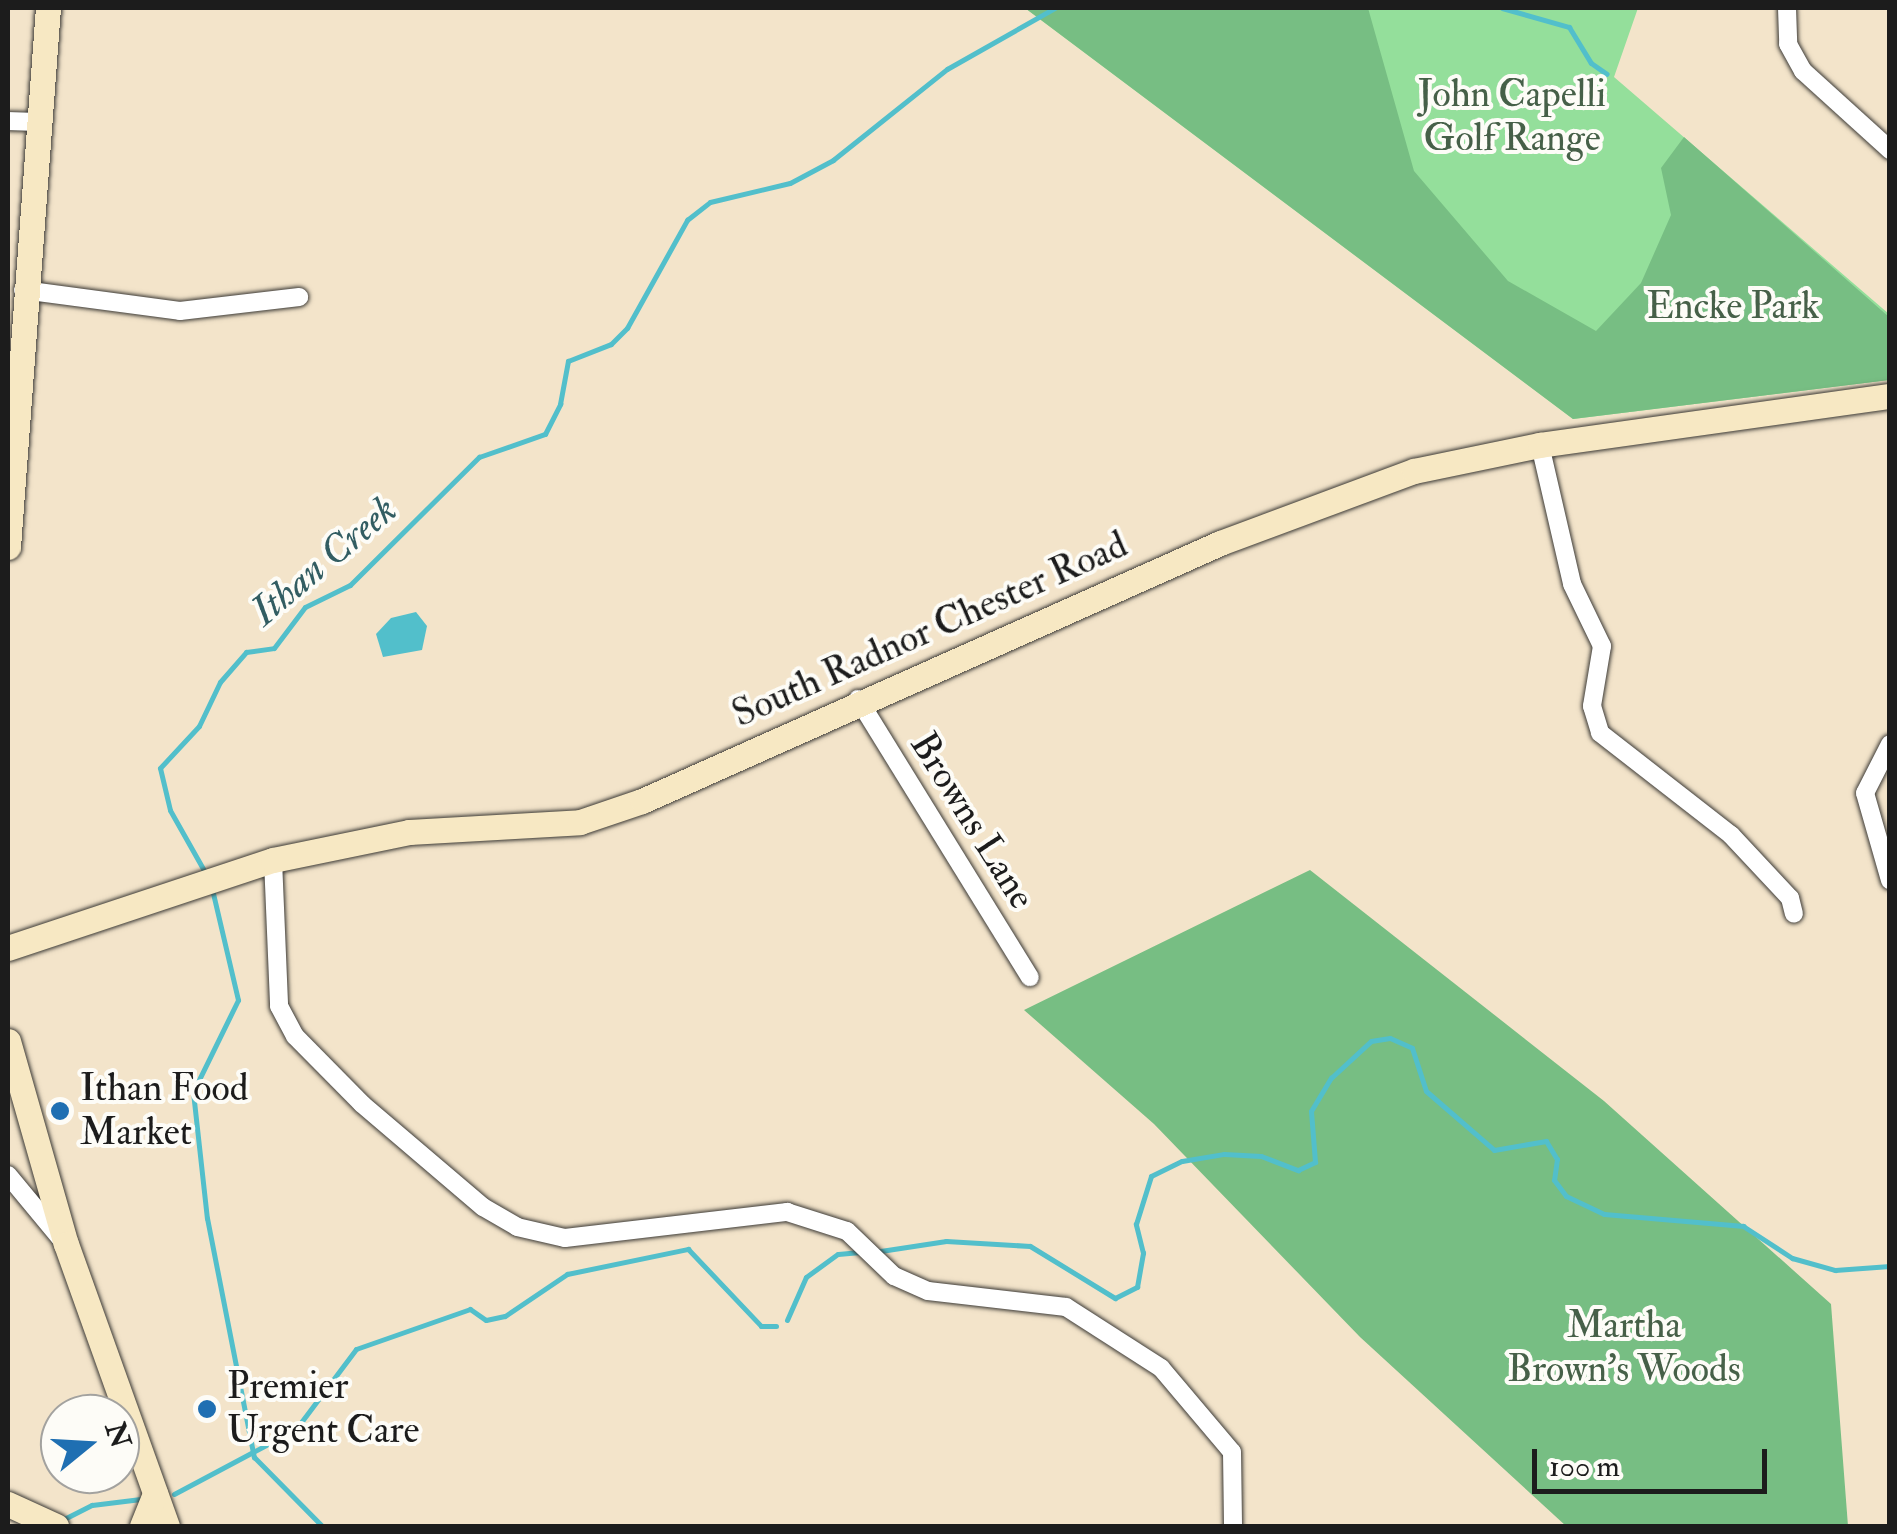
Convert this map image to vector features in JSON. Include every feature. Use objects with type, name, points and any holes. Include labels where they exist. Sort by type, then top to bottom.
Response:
[{"type":"main road","points":[[8,548],[23,290],[48,8]]},
{"type":"main road","name":"South Radnor Chester Road","points":[[8,948],[273,860],[409,832],[580,822],[642,801],[858,699],[1286,518],[1414,471],[1540,445],[1890,396]]},
{"type":"main road","points":[[8,1040],[66,1244],[166,1526]]},
{"type":"main road","points":[[142,1526],[155,1494]]},
{"type":"main road","points":[[8,1504],[52,1524]]},
{"type":"street","points":[[1787,8],[1788,44],[1803,72],[1890,150]]},
{"type":"street","points":[[8,122],[38,122]]},
{"type":"street","points":[[23,290],[180,311],[299,298]]},
{"type":"street","points":[[1540,445],[1572,584],[1602,646],[1604,667],[1592,706],[1600,733],[1732,836],[1790,898],[1794,914]]},
{"type":"street","name":"Browns Lane","points":[[858,699],[1030,977]]},
{"type":"street","points":[[1890,744],[1865,793],[1890,880]]},
{"type":"street","points":[[273,860],[279,1006],[295,1036],[362,1104],[483,1207],[516,1227],[565,1238],[787,1212],[847,1232],[894,1276],[928,1291],[1066,1307],[1161,1368],[1232,1452],[1233,1526]]},
{"type":"street","points":[[8,1175],[66,1244]]},
{"type":"green space","name":"Encke Park","points":[[1025,8],[1638,8],[1614,77],[1889,314],[1889,380],[1573,419]]},
{"type":"green space","name":"Encke Park","points":[[1025,8],[1368,8],[1414,171],[1508,281],[1596,331],[1641,283],[1671,215],[1661,168],[1684,137],[1889,317],[1889,380],[1573,419]]},
{"type":"green space","name":"Martha Brown's Woods","points":[[1310,870],[1604,1101],[1831,1304],[1848,1526],[1566,1526],[1360,1337],[1154,1124],[1024,1010]]},
{"type":"water","points":[[416,612],[427,626],[422,650],[383,657],[376,634],[391,618]]},
{"type":"waterway","name":"Ithan Creek","points":[[206,874],[170,810],[160,768],[199,726],[220,682],[246,652],[274,648],[305,607],[350,585],[479,457],[545,434],[560,404],[568,361],[611,344],[627,328],[687,220],[710,202],[790,183],[833,160],[947,69],[1055,8]]},
{"type":"waterway","points":[[1502,8],[1569,27],[1591,63],[1607,74]]},
{"type":"waterway","name":"Ithan Creek","points":[[212,889],[238,1000],[193,1092],[207,1218],[254,1457]]},
{"type":"waterway","points":[[874,1252],[946,1241],[1030,1246],[1115,1298],[1137,1287],[1143,1253],[1136,1224],[1151,1176],[1182,1161],[1224,1154],[1261,1156],[1298,1170],[1315,1162],[1311,1111],[1331,1078],[1371,1041],[1390,1038],[1412,1048],[1426,1091],[1494,1150],[1546,1141],[1557,1159],[1554,1180],[1566,1196],[1604,1214],[1743,1226],[1792,1258],[1835,1270],[1890,1266]]},
{"type":"waterway","points":[[174,1494],[296,1429],[356,1349],[470,1309],[486,1320],[505,1316],[567,1274],[688,1249],[761,1326],[776,1326]]},
{"type":"waterway","points":[[787,1320],[806,1277],[838,1254],[863,1252]]},
{"type":"waterway","points":[[254,1457],[322,1526]]},
{"type":"waterway","name":"Ithan Creek","points":[[64,1519],[92,1505],[141,1499]]},
{"type":"place","name":"Ithan Food Market","points":[[60,1111]]},
{"type":"place","name":"Premier Urgent Care","points":[[207,1409]]},
{"type":"park label","name":"John Capelli Golf Range","points":[[1512,117]]}]
